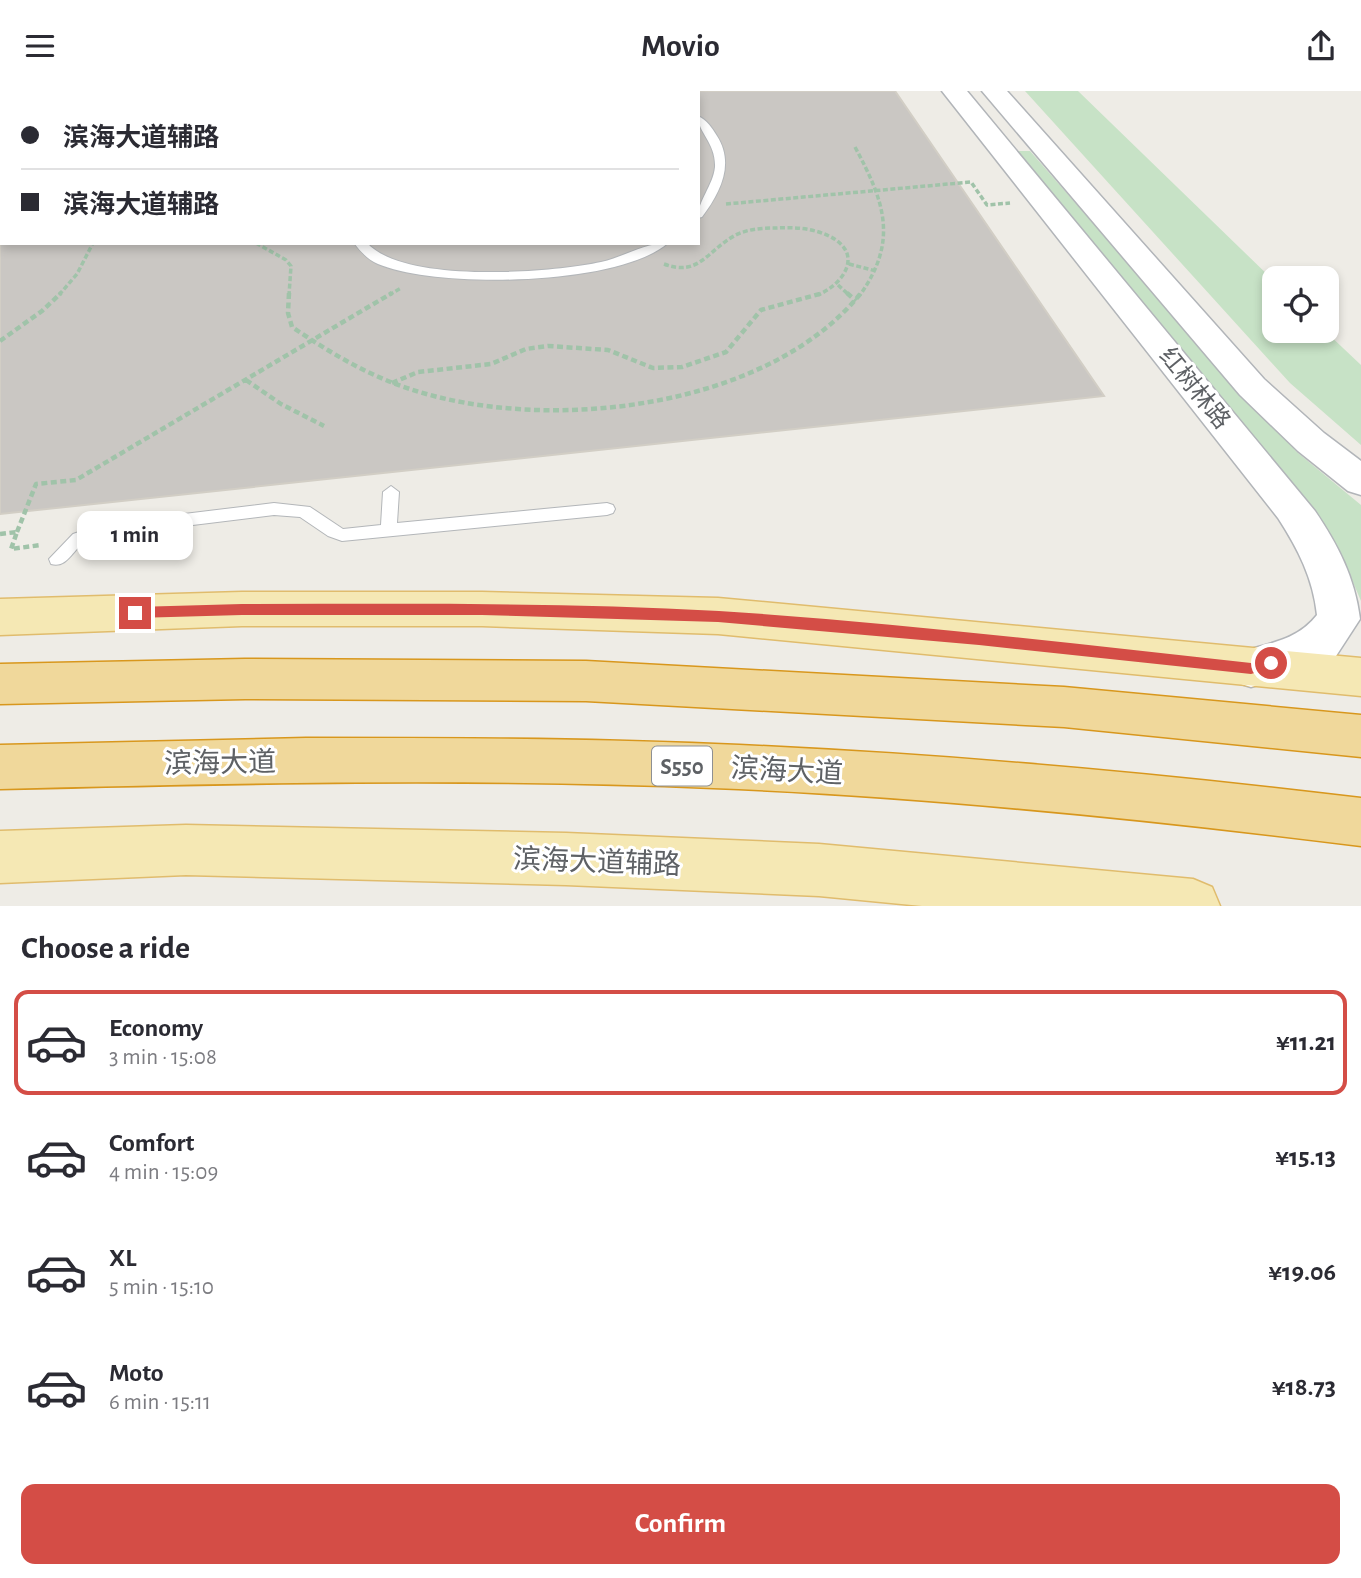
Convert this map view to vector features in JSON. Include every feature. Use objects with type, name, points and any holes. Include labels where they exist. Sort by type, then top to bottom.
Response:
[{"type":"highway","points":[[0,684],[245,679],[600,681],[1065,707],[1361,736]]},
{"type":"highway","name":"滨海大道","points":[[0,767],[216,761],[572,762],[814,771],[1081,791],[1361,822]]},
{"type":"main road","points":[[0,617],[242,610],[482,610],[718,617],[979,639],[1361,677]]},
{"type":"main road","name":"滨海大道辅路","points":[[0,857],[186,850],[606,861],[819,870],[1193,906]]},
{"type":"street","name":"红树林路","points":[[954,91],[1292,508],[1319,548],[1336,591],[1339,619],[1321,643],[1291,657],[1251,668]]},
{"type":"street","name":"红树林路","points":[[994,91],[1252,387],[1311,442],[1361,481]]},
{"type":"lane","points":[[700,121],[711,134],[722,164],[720,180],[708,204],[700,213]]},
{"type":"lane","points":[[362,245],[374,257],[387,263],[429,271],[494,277],[532,275],[623,259],[657,245]]},
{"type":"lane","points":[[389,532],[391,492]]},
{"type":"lane","points":[[57,559],[79,538],[102,530],[274,509],[311,514],[327,528],[342,535],[607,509]]},
{"type":"path","points":[[260,245],[286,260],[291,266],[289,321],[292,327],[348,363],[392,383],[431,396],[484,404],[592,408],[644,404],[736,380],[777,361],[821,335],[856,301],[876,271],[884,228],[877,191],[855,147]]},
{"type":"path","points":[[708,204],[971,182],[987,205],[1013,203]]},
{"type":"path","points":[[392,383],[411,372],[425,368],[495,363],[529,349],[547,346],[604,349],[626,354],[646,366],[658,369],[687,366],[721,355],[735,345],[753,316],[761,310],[827,292],[838,285],[849,264],[848,254],[829,234],[796,228],[736,234],[699,266],[678,269],[662,264]]},
{"type":"path","points":[[0,341],[29,322],[60,295],[88,257],[92,245]]},
{"type":"path","points":[[849,264],[876,271]]},
{"type":"path","points":[[46,544],[11,549],[36,484],[76,480],[429,271]]},
{"type":"path","points":[[838,285],[856,301]]},
{"type":"path","points":[[246,380],[281,404],[324,426]]},
{"type":"path","points":[[0,534],[17,532]]},
{"type":"green space","points":[[1025,91],[1078,91],[1262,269],[1262,343],[1338,343],[1361,365],[1361,445],[1290,383]]},
{"type":"green space","points":[[1012,151],[1030,151],[1250,403],[1298,453],[1361,505],[1361,601],[1347,568],[1315,521]]},
{"type":"building","points":[[700,91],[895,91],[1104,396],[0,514],[0,245],[700,245]]},
{"type":"route","points":[[135,613],[482,610],[718,617],[979,639],[1251,668],[1271,663]]}]
